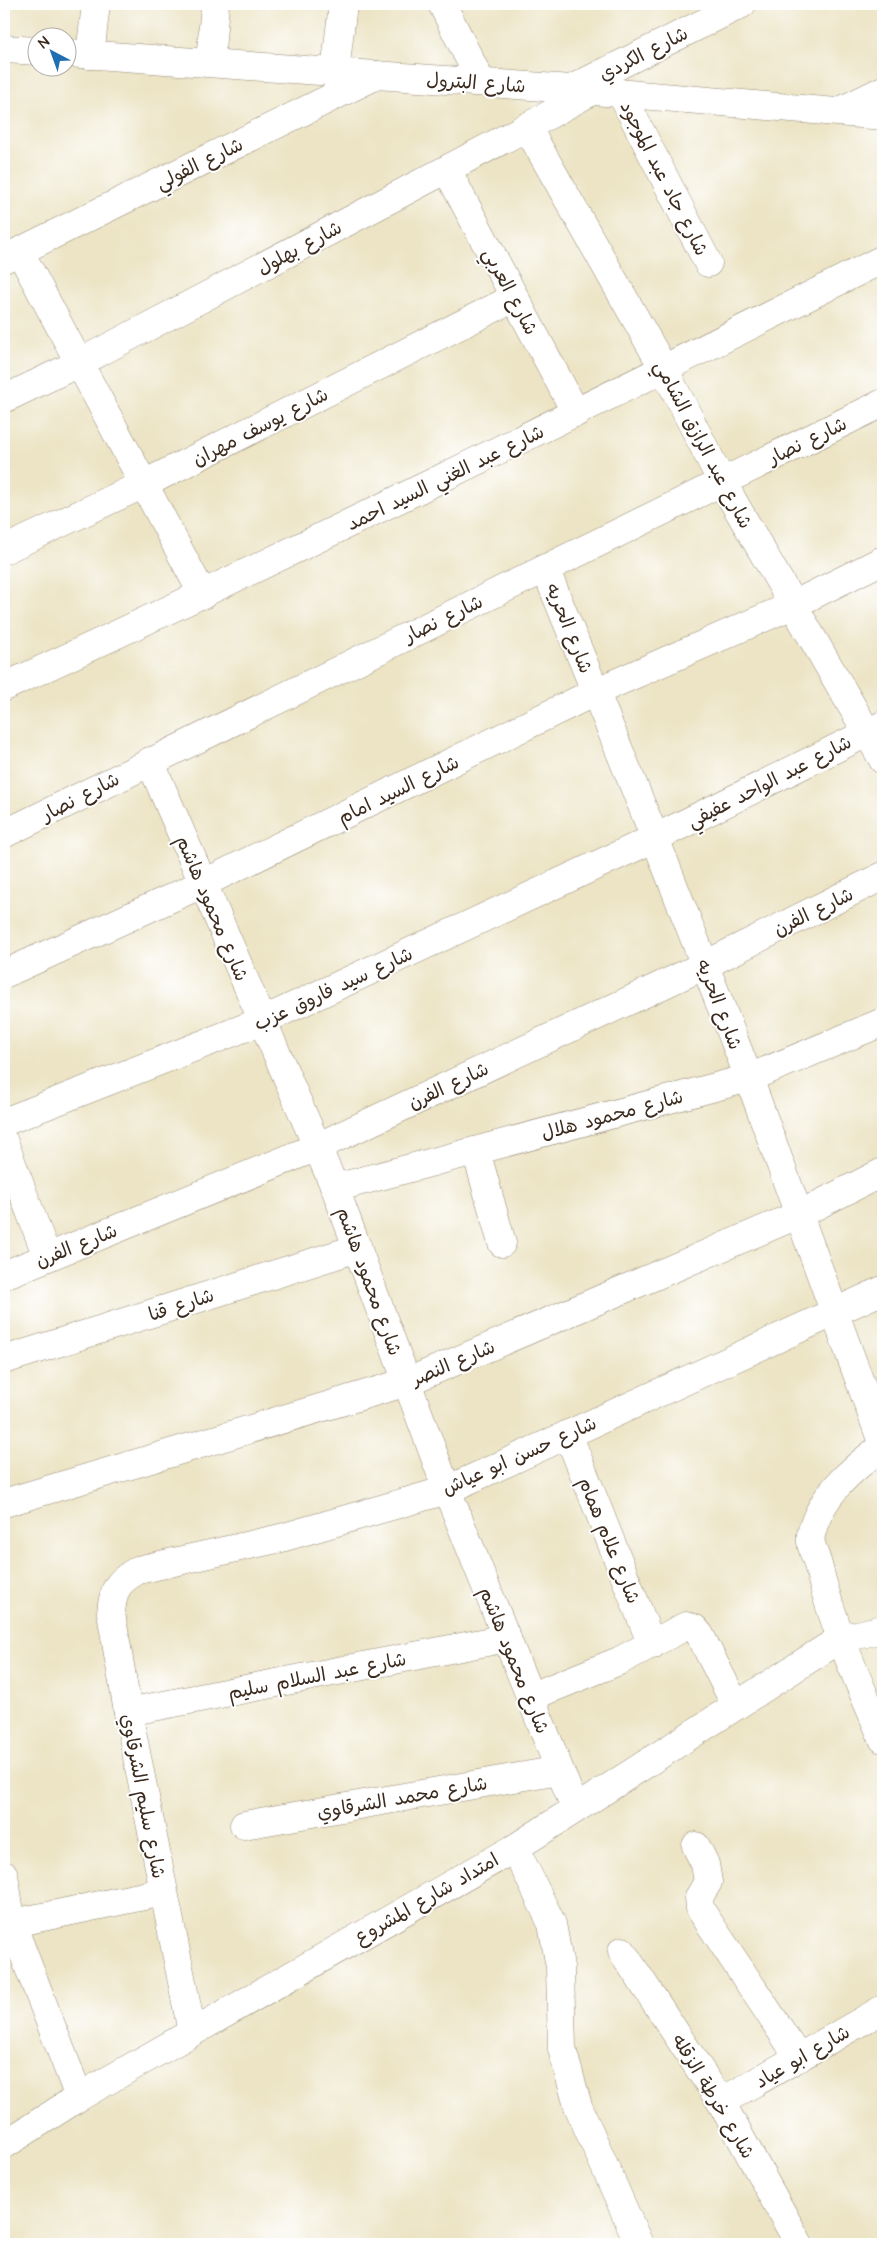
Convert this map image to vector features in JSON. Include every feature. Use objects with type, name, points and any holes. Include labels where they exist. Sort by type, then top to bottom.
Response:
[{"type":"street","points":[[78,54],[96,4]]},
{"type":"street","points":[[210,62],[215,4]]},
{"type":"street","points":[[335,72],[343,4]]},
{"type":"street","points":[[442,4],[480,82]]},
{"type":"street","name":"شارع الكردي","points":[[582,90],[742,4]]},
{"type":"street","points":[[4,49],[28,50]]},
{"type":"street","name":"شارع البترول","points":[[78,54],[480,82],[883,116]]},
{"type":"street","name":"شارع الفولي","points":[[203,595],[79,363],[12,256],[378,75]]},
{"type":"street","name":"شارع بهلول","points":[[4,399],[79,363],[527,128],[582,90]]},
{"type":"street","points":[[840,111],[883,90]]},
{"type":"street","name":"شارع جاد عبد الموجود","points":[[621,93],[708,263]]},
{"type":"street","name":"شارع عبد الرازق الشامي","points":[[527,128],[664,369],[722,482],[793,605],[875,728],[883,760]]},
{"type":"street","name":"شارع العربي","points":[[447,170],[576,413]]},
{"type":"street","name":"شارع عبد الغني السيد احمد","points":[[4,687],[203,595],[576,413],[883,259]]},
{"type":"street","name":"شارع يوسف مهران","points":[[4,550],[144,484],[514,298]]},
{"type":"street","name":"شارع نصار","points":[[4,834],[883,403]]},
{"type":"street","name":"شارع السيد امام","points":[[4,974],[202,884],[596,692],[793,605],[883,560]]},
{"type":"street","name":"شارع الحريه","points":[[545,568],[655,838],[749,1078],[883,1445]]},
{"type":"street","name":"شارع عبد الواحد عفيفي","points":[[655,838],[875,728]]},
{"type":"street","name":"شارع محمود هاشم","points":[[150,761],[335,1188],[447,1490],[574,1808]]},
{"type":"street","name":"شارع سيد فاروق عزب","points":[[4,1122],[262,1021],[655,838]]},
{"type":"street","name":"شارع الفرن","points":[[4,1275],[317,1147],[705,965],[883,876]]},
{"type":"street","name":"شارع محمود هلال","points":[[335,1188],[749,1078],[883,1022]]},
{"type":"street","points":[[4,1142],[47,1257]]},
{"type":"street","points":[[476,1151],[502,1243]]},
{"type":"street","name":"شارع النصر","points":[[4,1503],[407,1382],[800,1214],[883,1172]]},
{"type":"street","name":"شارع قنا","points":[[4,1360],[358,1248]]},
{"type":"street","name":"شارع حسن ابو عياش","points":[[138,1570],[281,1538],[447,1490],[883,1290]]},
{"type":"street","name":"شارع علام همام","points":[[568,1434],[652,1645]]},
{"type":"street","points":[[883,1445],[849,1471],[824,1502],[811,1537],[826,1598],[840,1639],[883,1739]]},
{"type":"street","name":"شارع سليم الشرقاوي","points":[[138,1570],[124,1578],[117,1586],[112,1598],[111,1613],[128,1712],[192,2032]]},
{"type":"street","points":[[530,1697],[652,1645],[686,1626],[694,1628],[700,1635],[736,1706]]},
{"type":"street","name":"امتداد شارع المشروع","points":[[4,2145],[79,2097],[515,1848],[574,1808],[840,1639],[883,1629]]},
{"type":"street","name":"شارع عبد السلام سليم","points":[[128,1712],[507,1638]]},
{"type":"street","name":"شارع محمد الشرقاوي","points":[[244,1825],[559,1770]]},
{"type":"street","points":[[696,1846],[705,1864],[708,1882],[699,1897],[700,1908],[799,2058]]},
{"type":"street","points":[[515,1848],[552,1924],[560,1966],[562,2049],[578,2106],[639,2244]]},
{"type":"street","points":[[4,1875],[8,1924],[79,2097]]},
{"type":"street","points":[[8,1924],[163,1892]]},
{"type":"street","name":"شارع خرطة الزقله","points":[[622,1951],[721,2102],[799,2244]]},
{"type":"street","name":"شارع ابو عياد","points":[[721,2102],[883,2009]]}]
